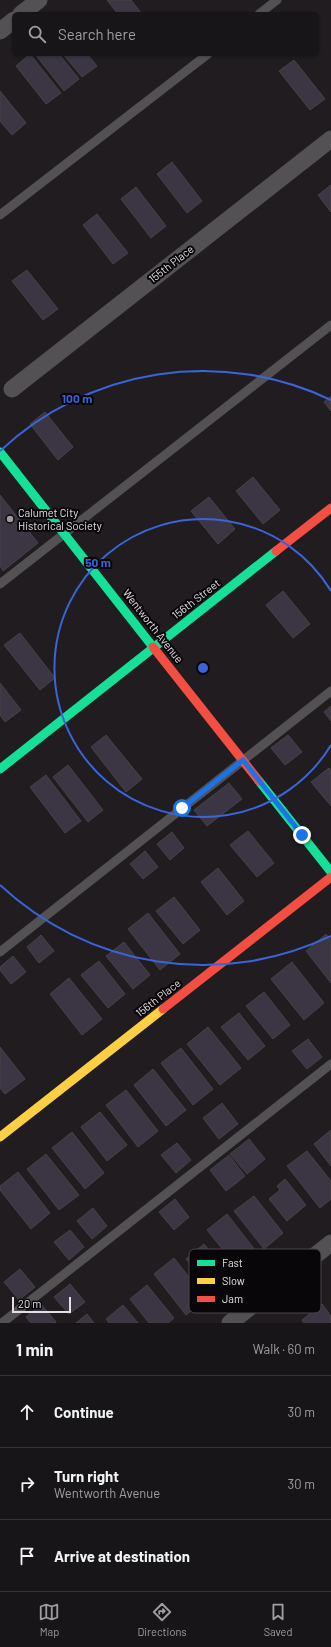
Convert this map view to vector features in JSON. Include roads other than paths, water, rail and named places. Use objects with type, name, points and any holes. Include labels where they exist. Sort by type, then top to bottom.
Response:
[{"type":"street","points":[[24,12],[39,0]]},
{"type":"street","points":[[0,31],[12,22]]},
{"type":"street","name":"155th Place","points":[[12,388],[331,139]]},
{"type":"street","name":"Wentworth Avenue","points":[[0,452],[331,872]]},
{"type":"street","name":"156th Street","points":[[0,769],[331,508]]},
{"type":"street","name":"156th Place","points":[[0,1138],[331,876]]},
{"type":"street","points":[[321,1251],[331,1243]]},
{"type":"street","points":[[230,1323],[243,1313]]},
{"type":"lane","points":[[262,12],[278,0]]},
{"type":"lane","points":[[0,214],[205,56]]},
{"type":"lane","points":[[0,584],[331,325]]},
{"type":"lane","points":[[0,952],[331,691]]},
{"type":"lane","points":[[2,1323],[331,1064]]},
{"type":"place","name":"Calumet City Historical Society","points":[[10,519]]}]
